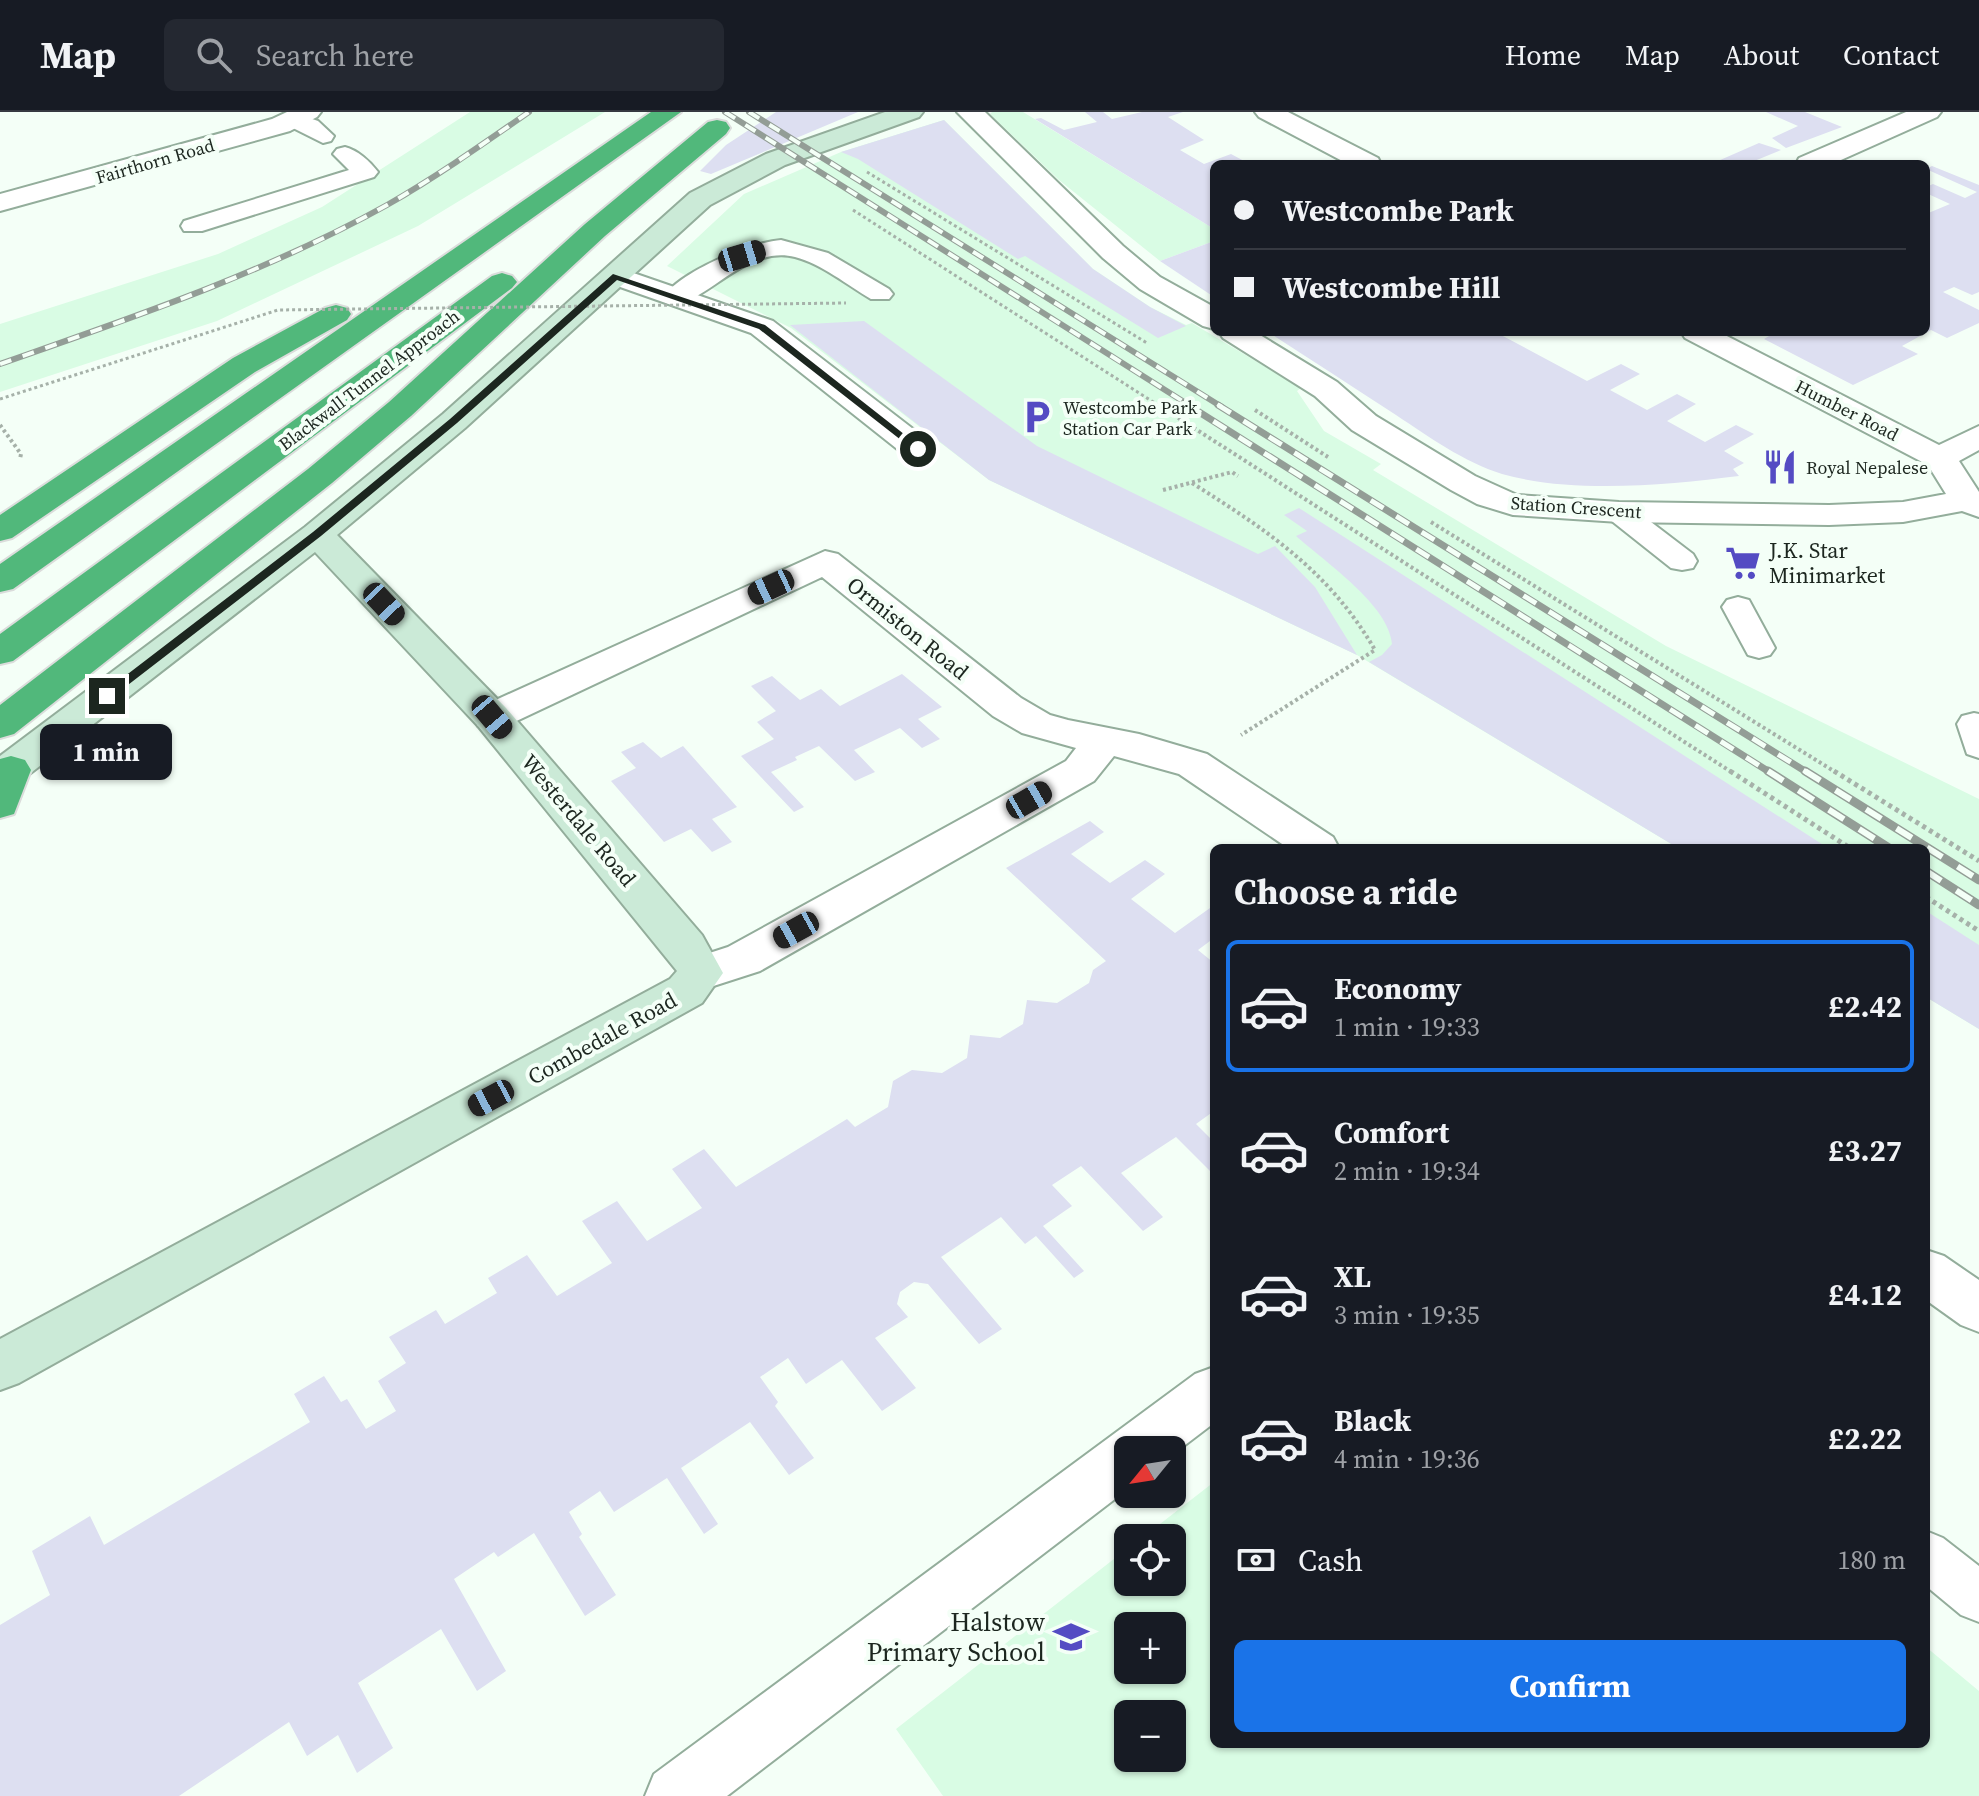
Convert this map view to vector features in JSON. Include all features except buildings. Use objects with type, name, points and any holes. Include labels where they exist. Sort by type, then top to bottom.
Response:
[{"type":"highway","points":[[0,581],[668,112]]},
{"type":"highway","points":[[0,725],[320,476],[400,409],[595,230],[730,120]]},
{"type":"highway","name":"Blackwall Tunnel Approach","points":[[0,652],[578,225],[730,120]]},
{"type":"highway","points":[[0,531],[244,365],[514,218]]},
{"type":"street","points":[[4,783],[454,421],[675,220],[727,181],[762,164],[910,112]]},
{"type":"street","points":[[970,112],[1113,252],[1150,283],[1210,318]]},
{"type":"street","points":[[1268,112],[1360,160]]},
{"type":"street","points":[[1818,160],[1928,112]]},
{"type":"street","name":"Fairthorn Road","points":[[0,203],[301,116]]},
{"type":"street","points":[[616,276],[762,327],[918,449]]},
{"type":"street","name":"Station Crescent","points":[[1241,336],[1315,381],[1364,423],[1489,497],[1538,508],[1619,512],[1861,515],[1973,504]]},
{"type":"street","name":"Humber Road","points":[[1704,336],[1940,458],[1973,504]]},
{"type":"street","points":[[1940,458],[1979,436]]},
{"type":"street","name":"Westerdale Road","points":[[317,534],[492,717],[686,947],[701,973]]},
{"type":"street","name":"Ormiston Road","points":[[492,717],[825,562],[1007,707],[1036,724],[1167,754],[1193,764],[1312,844]]},
{"type":"street","name":"Combedale Road","points":[[0,1366],[686,991],[701,973],[744,959],[1080,771],[1104,741]]},
{"type":"street","points":[[1930,1275],[1979,1309]]},
{"type":"street","points":[[1155,1436],[1210,1394]]},
{"type":"street","points":[[676,1796],[1114,1467]]},
{"type":"lane","points":[[301,116],[323,136]]},
{"type":"lane","points":[[193,226],[366,172],[345,154]]},
{"type":"lane","points":[[675,298],[742,256],[783,248],[808,254],[880,294]]},
{"type":"lane","points":[[1619,512],[1682,561]]},
{"type":"lane","points":[[1738,607],[1759,648]]},
{"type":"lane","points":[[1930,1558],[1979,1597]]},
{"type":"path","points":[[857,166],[1147,343]]},
{"type":"path","points":[[853,210],[1844,844]]},
{"type":"path","points":[[0,399],[278,310],[846,303]]},
{"type":"path","points":[[1255,410],[1339,464]]},
{"type":"path","points":[[1,426],[21,454],[18,466]]},
{"type":"path","points":[[1163,490],[1232,472],[1249,463]]},
{"type":"path","points":[[1232,472],[1238,476]]},
{"type":"path","points":[[1192,483],[1288,544],[1359,618],[1375,650],[1240,736]]},
{"type":"path","points":[[1419,514],[1979,861]]},
{"type":"path","points":[[1930,900],[1979,931]]},
{"type":"shaded area","points":[[470,112],[605,112],[418,226],[217,321],[0,392],[0,324],[218,254],[322,207]]},
{"type":"shaded area","points":[[776,112],[858,112],[711,174],[700,171],[726,145]]},
{"type":"shaded area","points":[[1023,112],[1210,227],[1210,242],[1160,261],[1059,180],[990,114]]},
{"type":"shaded area","points":[[1085,112],[1103,112],[1112,119],[1142,112],[1183,112],[1168,117],[1204,140],[1180,150],[1204,164],[1210,162],[1210,227],[1035,119],[1041,118],[1064,130],[1097,122]]},
{"type":"shaded area","points":[[1766,112],[1805,112],[1842,127],[1786,148],[1772,138],[1798,126]]},
{"type":"shaded area","points":[[944,120],[1093,269],[1150,307],[1186,325],[1192,323],[1301,388],[1297,391],[1324,431],[1381,464],[1373,470],[1666,646],[1979,799],[1979,1029],[1930,999],[1930,844],[1671,844],[1357,655],[989,480],[791,328],[667,266],[744,194],[841,152]]},
{"type":"shaded area","points":[[944,120],[1093,269],[1150,307],[1186,326],[1158,338],[1025,256],[1018,259],[858,159],[841,152]]},
{"type":"shaded area","points":[[1759,143],[1781,150],[1757,160],[1720,160]]},
{"type":"shaded area","points":[[1231,154],[1242,160],[1215,160]]},
{"type":"shaded area","points":[[1930,167],[1979,185],[1979,292],[1972,295],[1954,287],[1943,292],[1979,310],[1979,323],[1947,338],[1930,331],[1930,212],[1950,204],[1930,195],[1930,185],[1965,198],[1977,192],[1930,171]]},
{"type":"shaded area","points":[[1210,242],[1210,294],[1160,261]]},
{"type":"shaded area","points":[[864,321],[1037,446],[1258,554],[1275,546],[1315,587],[1357,655],[989,480],[790,325]]},
{"type":"shaded area","points":[[1274,336],[1503,336],[1587,381],[1621,364],[1640,374],[1610,390],[1647,410],[1677,394],[1696,404],[1667,421],[1705,442],[1736,425],[1754,434],[1724,451],[1744,463],[1733,469],[1739,476],[1620,486],[1559,484],[1502,474],[1460,456]]},
{"type":"shaded area","points":[[1769,336],[1920,336],[1902,346],[1918,354],[1853,385],[1764,339]]},
{"type":"shaded area","points":[[1299,508],[1822,844],[1671,844],[1369,662],[1382,655],[1392,644],[1380,614],[1354,585],[1296,536],[1307,531],[1284,515]]},
{"type":"shaded area","points":[[902,674],[942,707],[918,719],[940,739],[922,748],[900,728],[854,750],[875,772],[855,781],[819,746],[795,757],[797,760],[771,772],[804,807],[794,812],[741,756],[774,739],[757,722],[776,711],[751,686],[772,676],[800,700],[821,689],[840,706]]},
{"type":"shaded area","points":[[643,742],[661,758],[683,746],[737,807],[712,819],[732,842],[712,852],[691,829],[664,842],[611,781],[636,768],[621,752]]},
{"type":"shaded area","points":[[1090,821],[1104,832],[1071,854],[1110,883],[1145,860],[1165,874],[1131,899],[1175,933],[1210,908],[1210,941],[1198,950],[1210,960],[1210,1114],[1196,1124],[1210,1138],[1210,1171],[1176,1137],[1121,1173],[1163,1217],[1143,1231],[1081,1166],[1052,1185],[1072,1206],[1043,1226],[1084,1271],[1074,1278],[1036,1236],[1025,1244],[1001,1217],[941,1257],[1002,1329],[979,1344],[928,1284],[914,1282],[900,1292],[897,1304],[908,1317],[875,1338],[916,1388],[882,1411],[842,1360],[806,1384],[788,1358],[760,1377],[778,1402],[775,1406],[814,1458],[789,1475],[750,1422],[681,1468],[718,1524],[704,1534],[667,1478],[614,1512],[600,1491],[569,1512],[582,1534],[579,1537],[616,1595],[585,1616],[534,1533],[498,1557],[494,1552],[454,1579],[506,1671],[477,1691],[441,1629],[358,1683],[393,1748],[357,1773],[338,1735],[307,1756],[289,1722],[179,1796],[0,1796],[0,1625],[50,1595],[32,1551],[90,1516],[104,1545],[310,1422],[294,1394],[324,1376],[341,1402],[347,1399],[366,1429],[396,1411],[378,1381],[406,1363],[389,1337],[436,1310],[445,1324],[497,1293],[488,1278],[527,1255],[557,1296],[612,1263],[582,1221],[617,1201],[647,1241],[702,1208],[672,1169],[704,1149],[736,1187],[847,1119],[855,1127],[888,1107],[893,1081],[912,1070],[942,1073],[967,1058],[970,1035],[1000,1038],[1023,1024],[1027,1000],[1057,1003],[1089,983],[1093,970],[1106,961],[1006,868]]},
{"type":"shaded area","points":[[1930,914],[1979,945],[1979,1029],[1930,999]]},
{"type":"shaded area","name":"Halstow Primary School","points":[[1210,1485],[1210,1748],[1930,1748],[1930,1650],[1979,1691],[1979,1796],[943,1796],[896,1729],[1114,1559],[1114,1596],[1186,1596],[1186,1524],[1160,1524],[1181,1508],[1186,1508],[1186,1504]]},
{"type":"railway","points":[[0,364],[197,293],[293,252],[387,205],[529,112]]},
{"type":"railway","points":[[725,112],[1192,407]]},
{"type":"railway","points":[[749,112],[1222,407]]},
{"type":"railway","points":[[1188,405],[1771,773]]},
{"type":"railway","points":[[1218,405],[1808,773]]},
{"type":"railway","points":[[1768,771],[1883,844]]},
{"type":"railway","points":[[1805,771],[1922,844]]},
{"type":"railway","points":[[1930,849],[1979,880]]},
{"type":"railway","points":[[1930,874],[1979,905]]},
{"type":"place","name":"Westcombe Park Station Car Park","points":[[1037,417]]},
{"type":"place","name":"Royal Nepalese","points":[[1780,467]]},
{"type":"place","name":"J.K. Star Minimarket","points":[[1743,563]]},
{"type":"place","name":"Halstow Primary School","points":[[1071,1637]]},
{"type":"route","points":[[107,696],[317,534],[454,421],[616,276],[762,327],[918,449]]}]
